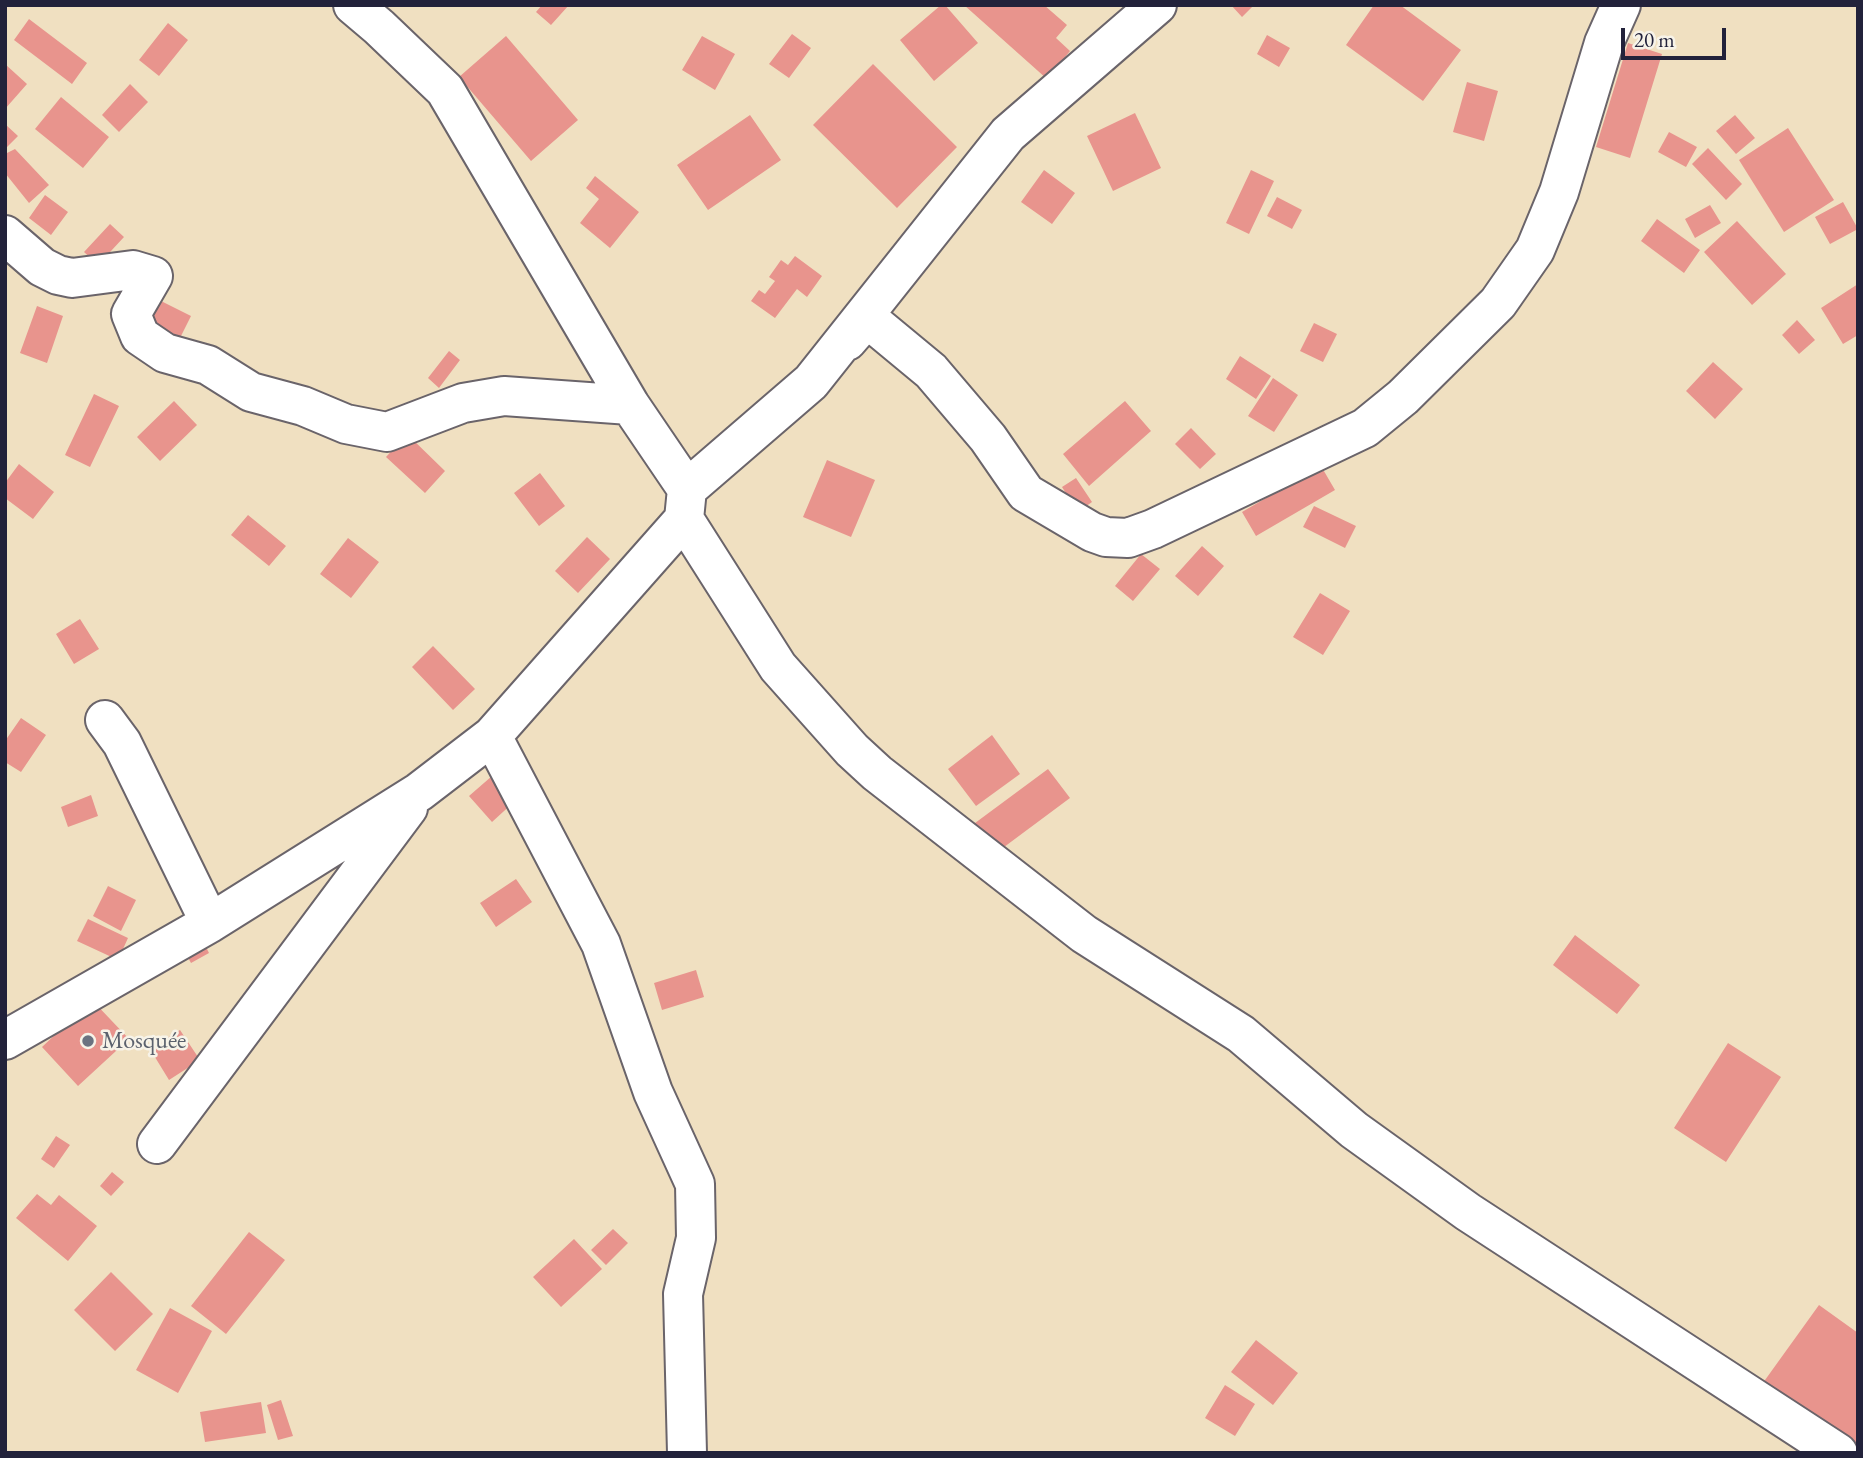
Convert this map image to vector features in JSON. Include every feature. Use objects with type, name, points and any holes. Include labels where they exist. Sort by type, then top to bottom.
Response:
[{"type":"street","points":[[353,5],[445,90],[630,405],[778,667],[852,750],[1084,934],[1241,1034],[1354,1130],[1468,1212],[1838,1453]]},
{"type":"street","points":[[811,382],[1008,134],[1157,5]]},
{"type":"street","points":[[5,1040],[210,923],[419,792],[492,736],[685,504],[811,382],[867,318],[930,371],[988,438],[1026,493],[1092,532],[1106,537],[1128,538],[1153,529],[1366,428],[1404,397],[1498,303],[1535,250],[1559,192],[1604,43],[1621,5]]},
{"type":"street","points":[[5,235],[42,267],[58,275],[72,278],[133,270],[153,276],[131,314],[141,336],[164,353],[208,365],[251,392],[303,405],[346,424],[387,432],[463,403],[504,396],[630,405]]},
{"type":"street","points":[[105,720],[122,743],[156,818],[210,923]]},
{"type":"street","points":[[492,736],[601,944],[653,1092],[695,1184],[696,1238],[683,1294],[687,1453]]},
{"type":"street","points":[[157,1144],[419,792]]},
{"type":"building","points":[[542,5],[569,5],[551,25],[536,12]]},
{"type":"building","points":[[941,5],[945,5],[978,43],[934,81],[900,40]]},
{"type":"building","points":[[964,5],[1044,5],[1067,25],[1056,38],[1070,51],[1047,79]]},
{"type":"building","points":[[1231,5],[1254,5],[1242,17]]},
{"type":"building","points":[[1374,5],[1400,5],[1461,50],[1423,101],[1346,45]]},
{"type":"building","points":[[29,19],[87,63],[72,84],[14,40]]},
{"type":"building","points":[[168,23],[188,40],[159,76],[139,60]]},
{"type":"building","points":[[792,34],[811,48],[789,78],[769,64]]},
{"type":"building","points":[[1267,35],[1290,48],[1279,67],[1257,54]]},
{"type":"building","points":[[506,36],[578,120],[531,161],[459,77]]},
{"type":"building","points":[[702,36],[735,54],[715,90],[682,70]]},
{"type":"building","points":[[1628,43],[1662,54],[1630,158],[1596,147]]},
{"type":"building","points":[[5,64],[27,84],[5,109]]},
{"type":"building","points":[[873,64],[957,147],[897,208],[813,125]]},
{"type":"building","points":[[1467,82],[1498,91],[1484,141],[1453,132]]},
{"type":"building","points":[[130,84],[148,102],[119,132],[102,115]]},
{"type":"building","points":[[61,97],[109,137],[83,168],[35,129]]},
{"type":"building","points":[[1135,113],[1161,168],[1113,191],[1087,136]]},
{"type":"building","points":[[750,115],[781,160],[708,210],[677,165]]},
{"type":"building","points":[[1735,115],[1755,138],[1736,154],[1716,131]]},
{"type":"building","points":[[5,124],[18,136],[5,149]]},
{"type":"building","points":[[1788,128],[1834,200],[1784,232],[1739,160]]},
{"type":"building","points":[[1669,132],[1697,147],[1686,167],[1658,152]]},
{"type":"building","points":[[1708,148],[1742,184],[1726,200],[1692,164]]},
{"type":"building","points":[[15,149],[49,185],[29,203],[5,173],[5,154]]},
{"type":"building","points":[[1044,170],[1075,193],[1052,224],[1021,202]]},
{"type":"building","points":[[1251,170],[1274,181],[1249,234],[1226,223]]},
{"type":"building","points":[[595,176],[639,212],[610,248],[580,223],[599,199],[586,188]]},
{"type":"building","points":[[45,195],[68,212],[51,235],[29,218]]},
{"type":"building","points":[[1277,197],[1302,210],[1292,229],[1267,216]]},
{"type":"building","points":[[1843,202],[1858,229],[1830,244],[1815,217]]},
{"type":"building","points":[[1710,205],[1721,223],[1695,238],[1685,219]]},
{"type":"building","points":[[1657,219],[1700,250],[1684,273],[1641,241]]},
{"type":"building","points":[[1737,221],[1786,274],[1752,305],[1704,252]]},
{"type":"building","points":[[110,224],[124,237],[98,265],[84,252]]},
{"type":"building","points":[[795,256],[822,276],[807,297],[797,289],[775,318],[751,301],[759,290],[765,294],[775,281],[769,277],[781,260],[788,265]]},
{"type":"building","points":[[1858,284],[1858,335],[1843,344],[1821,308]]},
{"type":"building","points":[[155,298],[191,316],[180,338],[144,320]]},
{"type":"building","points":[[37,306],[63,316],[47,363],[20,353]]},
{"type":"building","points":[[1797,320],[1815,340],[1799,354],[1782,335]]},
{"type":"building","points":[[1314,323],[1337,334],[1323,362],[1300,351]]},
{"type":"building","points":[[449,351],[460,360],[439,388],[428,378]]},
{"type":"building","points":[[1240,356],[1271,376],[1256,399],[1226,379]]},
{"type":"building","points":[[1713,362],[1743,389],[1715,419],[1686,391]]},
{"type":"building","points":[[1273,378],[1298,395],[1274,432],[1248,416]]},
{"type":"building","points":[[94,394],[119,406],[90,467],[65,455]]},
{"type":"building","points":[[174,401],[197,425],[160,461],[137,437]]},
{"type":"building","points":[[1125,401],[1151,431],[1089,486],[1063,454]]},
{"type":"building","points":[[1191,428],[1216,454],[1200,469],[1175,444]]},
{"type":"building","points":[[407,434],[445,471],[425,493],[386,457]]},
{"type":"building","points":[[827,460],[875,480],[851,537],[803,517]]},
{"type":"building","points":[[19,464],[54,492],[33,519],[5,498],[5,483]]},
{"type":"building","points":[[1321,466],[1335,490],[1256,536],[1242,512]]},
{"type":"building","points":[[540,473],[565,506],[539,526],[514,493]]},
{"type":"building","points":[[1076,478],[1092,502],[1078,512],[1062,487]]},
{"type":"building","points":[[1314,506],[1356,526],[1345,548],[1303,527]]},
{"type":"building","points":[[248,515],[286,546],[269,566],[231,535]]},
{"type":"building","points":[[587,537],[610,559],[578,593],[555,571]]},
{"type":"building","points":[[348,538],[379,562],[351,598],[320,574]]},
{"type":"building","points":[[1202,546],[1224,566],[1198,596],[1175,576]]},
{"type":"building","points":[[1141,554],[1160,569],[1133,601],[1115,586]]},
{"type":"building","points":[[1320,593],[1350,611],[1323,655],[1293,637]]},
{"type":"building","points":[[80,619],[99,649],[74,664],[56,634]]},
{"type":"building","points":[[433,646],[475,689],[453,710],[412,667]]},
{"type":"building","points":[[21,718],[46,735],[21,772],[5,762],[5,741]]},
{"type":"building","points":[[992,735],[1020,774],[976,806],[948,769]]},
{"type":"building","points":[[1048,769],[1070,798],[992,856],[971,826]]},
{"type":"building","points":[[492,776],[515,801],[492,822],[469,796]]},
{"type":"building","points":[[91,795],[98,816],[68,827],[61,807]]},
{"type":"building","points":[[516,879],[532,902],[496,927],[480,903]]},
{"type":"building","points":[[108,886],[136,900],[121,931],[93,916]]},
{"type":"building","points":[[88,919],[128,938],[118,960],[77,941]]},
{"type":"building","points":[[200,935],[209,953],[191,963],[181,945]]},
{"type":"building","points":[[1575,935],[1640,985],[1617,1014],[1553,965]]},
{"type":"building","points":[[696,970],[704,997],[662,1010],[654,983]]},
{"type":"building","points":[[92,1000],[129,1039],[78,1086],[42,1047]]},
{"type":"building","points":[[180,1030],[200,1060],[169,1080],[150,1049]]},
{"type":"building","points":[[1728,1043],[1781,1077],[1726,1162],[1674,1128]]},
{"type":"building","points":[[56,1136],[70,1145],[54,1168],[41,1159]]},
{"type":"building","points":[[112,1172],[124,1182],[111,1196],[100,1186]]},
{"type":"building","points":[[37,1194],[51,1205],[59,1195],[97,1226],[68,1261],[16,1218]]},
{"type":"building","points":[[613,1229],[628,1243],[606,1265],[591,1250]]},
{"type":"building","points":[[249,1232],[285,1260],[226,1334],[191,1306]]},
{"type":"building","points":[[574,1239],[602,1269],[561,1307],[533,1277]]},
{"type":"building","points":[[111,1272],[153,1314],[115,1351],[74,1310]]},
{"type":"building","points":[[1819,1305],[1858,1333],[1858,1453],[1851,1453],[1760,1387]]},
{"type":"building","points":[[170,1308],[212,1331],[178,1393],[136,1370]]},
{"type":"building","points":[[1256,1340],[1298,1373],[1273,1405],[1231,1372]]},
{"type":"building","points":[[1225,1385],[1255,1404],[1235,1436],[1205,1418]]},
{"type":"building","points":[[281,1400],[293,1436],[278,1440],[267,1405]]},
{"type":"building","points":[[261,1402],[266,1433],[205,1442],[200,1412]]},
{"type":"place","name":"Mosquée","points":[[88,1041]]}]
